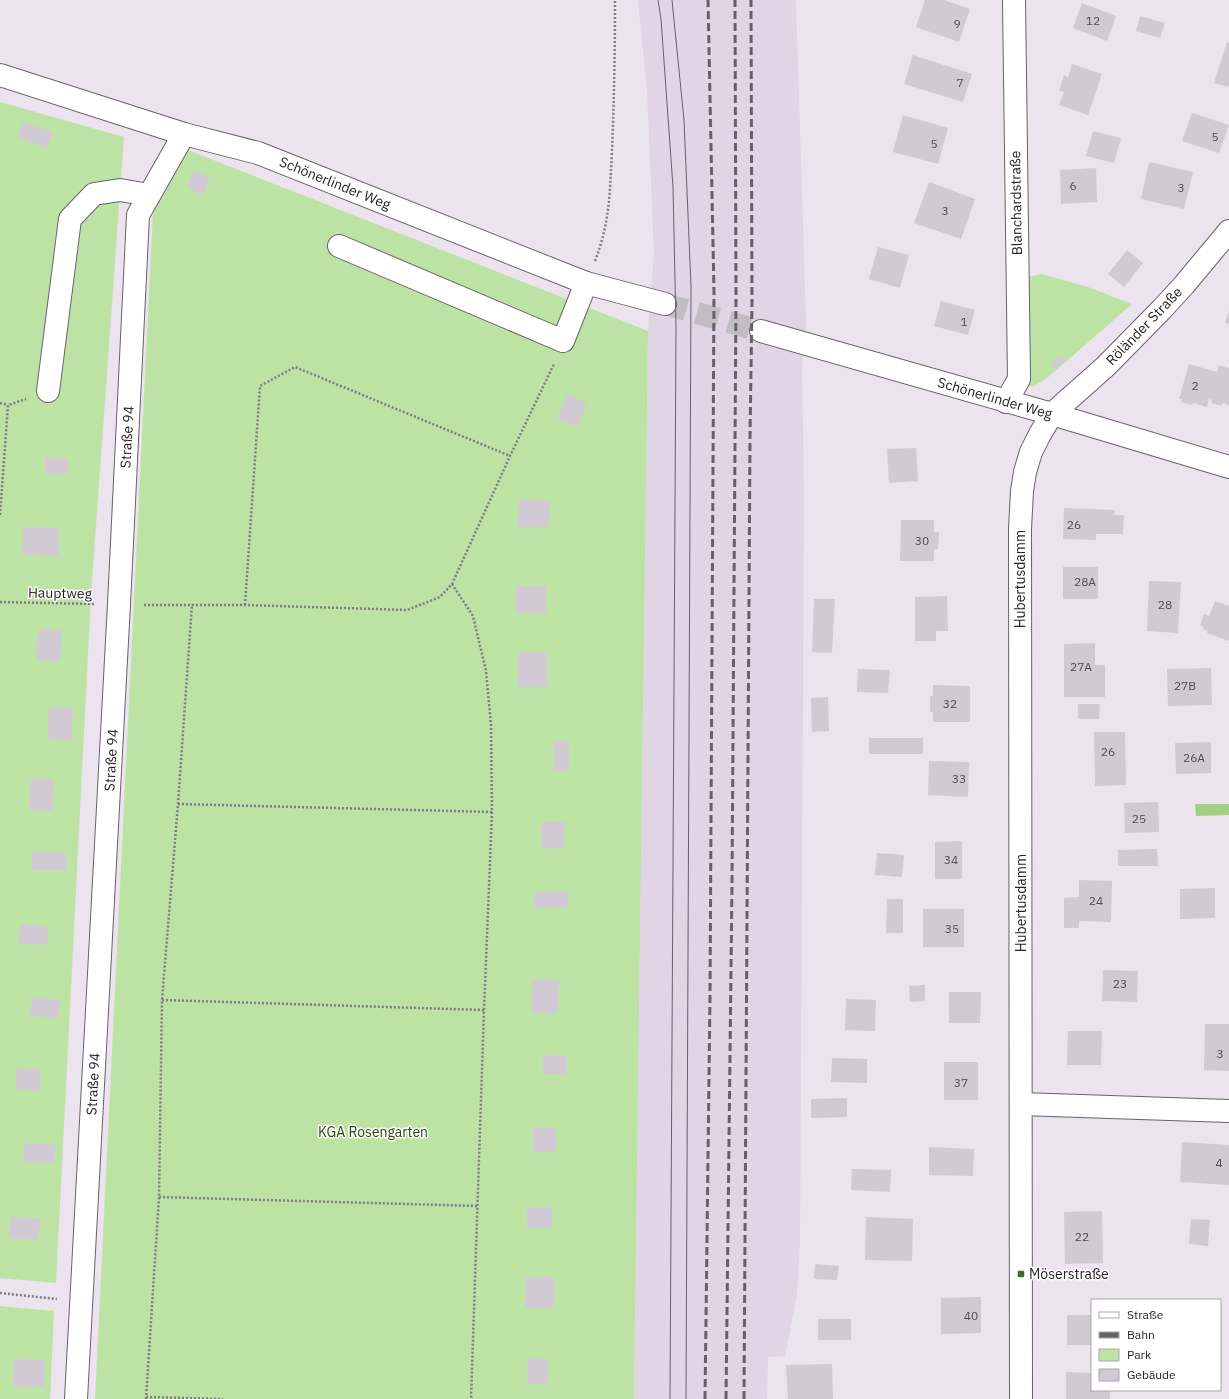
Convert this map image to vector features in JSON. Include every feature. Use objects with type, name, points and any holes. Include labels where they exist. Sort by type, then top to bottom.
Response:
[{"type":"street","name":"Blanchardstraße","points":[[1006,402],[1018,379],[1014,0]]},
{"type":"street","name":"Schönerlinder Weg","points":[[0,75],[184,134],[258,153],[586,283],[665,304]]},
{"type":"street","name":"Straße 94","points":[[76,1399],[119,604],[138,215],[184,134]]},
{"type":"street","points":[[48,392],[70,220],[94,194],[120,190],[149,195]]},
{"type":"street","name":"Röländer Straße","points":[[1052,414],[1106,366],[1162,309],[1229,231]]},
{"type":"street","points":[[339,246],[563,341],[586,283]]},
{"type":"street","name":"Schönerlinder Weg","points":[[761,331],[1052,414],[1229,467]]},
{"type":"street","name":"Hubertusdamm","points":[[1021,1399],[1021,514],[1025,472],[1031,452],[1052,414]]},
{"type":"street","points":[[1021,1104],[1229,1111]]},
{"type":"path","points":[[586,283],[601,244],[609,210],[614,114],[615,0]]},
{"type":"path","points":[[471,1399],[492,812],[491,725],[486,671],[473,616],[452,584],[510,456],[550,373],[563,341]]},
{"type":"path","points":[[245,605],[260,386],[295,367],[510,456]]},
{"type":"path","points":[[0,403],[8,405],[48,392]]},
{"type":"path","points":[[0,515],[8,405]]},
{"type":"path","name":"Hauptweg","points":[[0,602],[245,605],[407,610],[440,597],[452,584]]},
{"type":"path","points":[[192,604],[162,1000],[159,1197],[146,1398],[223,1399]]},
{"type":"path","points":[[178,804],[492,812]]},
{"type":"path","points":[[162,1000],[484,1010]]},
{"type":"path","points":[[159,1197],[478,1206]]},
{"type":"path","points":[[0,1293],[82,1301]]},
{"type":"shaded area","points":[[638,0],[796,0],[806,324],[802,370],[804,499],[800,1242],[797,1295],[785,1356],[768,1357],[767,1399],[634,1399],[648,331],[654,252],[647,91]]},
{"type":"shaded area","points":[[1195,804],[1229,804],[1229,815],[1196,816]]},
{"type":"green space","points":[[0,102],[124,137],[91,595],[56,1283],[0,1278]]},
{"type":"green space","name":"KGA Rosengarten","points":[[188,150],[648,331],[634,1399],[95,1399],[153,211]]},
{"type":"green space","points":[[1041,274],[1088,287],[1132,304],[1046,379],[1032,387],[1027,385],[1025,278]]},
{"type":"green space","points":[[0,1306],[54,1311],[50,1399],[0,1399]]},
{"type":"building","points":[[925,0],[944,0],[970,9],[959,42],[916,27]]},
{"type":"building","points":[[1082,3],[1116,16],[1107,41],[1073,28]]},
{"type":"building","points":[[1140,16],[1165,23],[1160,38],[1136,31]]},
{"type":"building","points":[[1227,42],[1229,43],[1229,87],[1214,83]]},
{"type":"building","points":[[913,55],[972,74],[963,102],[904,84]]},
{"type":"building","points":[[1072,64],[1102,74],[1088,115],[1059,105],[1064,92],[1059,91],[1064,75],[1068,77]]},
{"type":"building","points":[[1192,113],[1229,125],[1219,153],[1182,141]]},
{"type":"building","points":[[903,115],[948,128],[938,164],[893,152]]},
{"type":"building","points":[[22,122],[53,132],[48,148],[17,138]]},
{"type":"building","points":[[1093,131],[1121,138],[1114,163],[1086,156]]},
{"type":"building","points":[[1149,162],[1193,172],[1184,209],[1141,199]]},
{"type":"building","points":[[1096,168],[1097,202],[1061,204],[1060,170]]},
{"type":"building","points":[[194,170],[210,177],[203,195],[187,188]]},
{"type":"building","points":[[929,182],[975,199],[961,239],[914,223]]},
{"type":"building","points":[[878,247],[909,255],[900,288],[869,279]]},
{"type":"building","points":[[1127,250],[1143,263],[1124,287],[1108,274]]},
{"type":"building","points":[[941,301],[975,310],[968,335],[934,326]]},
{"type":"building","points":[[1229,311],[1229,324],[1225,322]]},
{"type":"building","points":[[1062,355],[1066,360],[1055,369],[1051,363]]},
{"type":"building","points":[[1189,364],[1217,372],[1219,365],[1229,368],[1229,405],[1223,403],[1222,406],[1211,403],[1212,400],[1209,399],[1207,407],[1193,403],[1192,405],[1181,402],[1182,399],[1179,399]]},
{"type":"building","points":[[567,394],[587,403],[577,427],[557,418]]},
{"type":"building","points":[[916,448],[918,481],[889,483],[887,449]]},
{"type":"building","points":[[46,457],[68,459],[67,475],[45,474]]},
{"type":"building","points":[[519,499],[550,500],[549,527],[518,527]]},
{"type":"building","points":[[1064,508],[1115,510],[1114,515],[1124,515],[1123,534],[1096,534],[1096,540],[1063,539]]},
{"type":"building","points":[[901,520],[934,520],[934,532],[939,532],[938,549],[934,549],[934,561],[900,561]]},
{"type":"building","points":[[23,527],[59,528],[59,556],[22,554]]},
{"type":"building","points":[[1063,567],[1098,567],[1098,599],[1063,599]]},
{"type":"building","points":[[1149,581],[1181,582],[1178,633],[1147,631]]},
{"type":"building","points":[[516,586],[546,586],[546,613],[515,613]]},
{"type":"building","points":[[947,596],[948,631],[936,631],[936,641],[915,641],[915,597]]},
{"type":"building","points":[[814,599],[835,599],[832,653],[812,652]]},
{"type":"building","points":[[1215,601],[1229,606],[1229,641],[1207,633],[1208,631],[1203,629],[1204,627],[1200,625],[1204,614],[1209,616]]},
{"type":"building","points":[[38,629],[62,630],[60,661],[36,660]]},
{"type":"building","points":[[1095,643],[1095,665],[1105,665],[1105,697],[1064,697],[1064,644]]},
{"type":"building","points":[[518,652],[547,653],[547,687],[518,687]]},
{"type":"building","points":[[1211,668],[1212,705],[1168,706],[1167,669]]},
{"type":"building","points":[[858,669],[890,670],[888,693],[857,692]]},
{"type":"building","points":[[933,685],[970,686],[970,722],[933,722],[933,712],[930,712],[930,696],[933,696]]},
{"type":"building","points":[[828,697],[829,731],[812,732],[811,698]]},
{"type":"building","points":[[1078,704],[1100,704],[1099,719],[1078,719]]},
{"type":"building","points":[[49,707],[73,708],[72,740],[48,739]]},
{"type":"building","points":[[1094,732],[1125,732],[1126,785],[1095,786]]},
{"type":"building","points":[[869,738],[923,738],[923,754],[869,754]]},
{"type":"building","points":[[553,741],[569,741],[569,770],[554,771]]},
{"type":"building","points":[[1211,742],[1211,773],[1176,774],[1175,743]]},
{"type":"building","points":[[929,761],[969,762],[968,797],[928,795]]},
{"type":"building","points":[[31,778],[54,780],[52,811],[29,810]]},
{"type":"building","points":[[1158,802],[1159,832],[1125,833],[1124,803]]},
{"type":"building","points":[[542,822],[565,822],[564,849],[541,848]]},
{"type":"building","points":[[962,841],[962,879],[935,879],[935,842]]},
{"type":"building","points":[[1157,849],[1158,866],[1118,866],[1118,850]]},
{"type":"building","points":[[32,852],[66,852],[66,870],[32,870]]},
{"type":"building","points":[[877,853],[904,855],[902,877],[875,875]]},
{"type":"building","points":[[1079,880],[1112,881],[1111,922],[1079,921],[1079,928],[1064,928],[1064,898],[1079,897]]},
{"type":"building","points":[[1215,888],[1215,918],[1180,919],[1180,889]]},
{"type":"building","points":[[568,891],[568,907],[534,908],[534,892]]},
{"type":"building","points":[[887,899],[903,899],[903,933],[886,933]]},
{"type":"building","points":[[923,909],[964,909],[964,947],[923,947]]},
{"type":"building","points":[[20,924],[48,927],[47,945],[18,943]]},
{"type":"building","points":[[1103,970],[1138,971],[1137,1002],[1102,1001]]},
{"type":"building","points":[[532,979],[559,980],[558,1013],[531,1013]]},
{"type":"building","points":[[925,985],[925,1001],[910,1002],[909,986]]},
{"type":"building","points":[[949,992],[981,992],[980,1023],[949,1023]]},
{"type":"building","points":[[32,997],[60,1000],[58,1018],[30,1016]]},
{"type":"building","points":[[846,999],[876,1000],[875,1031],[845,1030]]},
{"type":"building","points":[[1205,1024],[1229,1024],[1229,1071],[1204,1070]]},
{"type":"building","points":[[1068,1031],[1102,1031],[1101,1065],[1067,1065]]},
{"type":"building","points":[[543,1055],[567,1056],[566,1074],[543,1074]]},
{"type":"building","points":[[832,1058],[867,1059],[867,1083],[831,1082]]},
{"type":"building","points":[[944,1062],[978,1062],[978,1100],[944,1100]]},
{"type":"building","points":[[17,1068],[41,1070],[40,1091],[16,1089]]},
{"type":"building","points":[[847,1098],[847,1117],[811,1118],[811,1099]]},
{"type":"building","points":[[533,1128],[556,1128],[556,1151],[533,1152]]},
{"type":"building","points":[[1182,1142],[1229,1145],[1229,1185],[1180,1182]]},
{"type":"building","points":[[24,1143],[56,1145],[54,1163],[23,1161]]},
{"type":"building","points":[[929,1147],[974,1149],[973,1176],[929,1175]]},
{"type":"building","points":[[852,1169],[891,1170],[890,1192],[851,1190]]},
{"type":"building","points":[[527,1207],[552,1207],[552,1228],[527,1228]]},
{"type":"building","points":[[1102,1211],[1103,1263],[1065,1264],[1064,1212]]},
{"type":"building","points":[[11,1217],[40,1218],[38,1239],[9,1238]]},
{"type":"building","points":[[866,1217],[913,1219],[912,1261],[865,1260]]},
{"type":"building","points":[[1191,1219],[1210,1220],[1208,1246],[1189,1244]]},
{"type":"building","points":[[815,1264],[839,1266],[837,1280],[814,1279]]},
{"type":"building","points":[[525,1277],[554,1277],[554,1308],[525,1308]]},
{"type":"building","points":[[981,1297],[981,1333],[941,1334],[941,1298]]},
{"type":"building","points":[[1067,1315],[1091,1315],[1091,1345],[1067,1345]]},
{"type":"building","points":[[818,1319],[851,1319],[851,1340],[818,1340]]},
{"type":"building","points":[[528,1358],[548,1359],[547,1385],[527,1384]]},
{"type":"building","points":[[13,1359],[45,1360],[44,1387],[13,1387]]},
{"type":"building","points":[[832,1364],[833,1399],[788,1399],[786,1365]]},
{"type":"building","points":[[1066,1372],[1091,1373],[1091,1391],[1110,1391],[1110,1399],[1066,1399]]},
{"type":"tunnel","points":[[665,304],[761,331]]},
{"type":"tram line","points":[[658,0],[661,19],[673,187],[676,327],[670,1399]]},
{"type":"tram line","points":[[672,0],[684,120],[691,286],[686,1399]]},
{"type":"railway","points":[[705,1399],[710,997],[714,292],[708,0]]},
{"type":"railway","points":[[726,1399],[732,883],[736,298],[735,0]]},
{"type":"railway","points":[[744,1399],[752,303],[751,0]]},
{"type":"place","name":"Möserstraße","points":[[1021,1274]]}]
